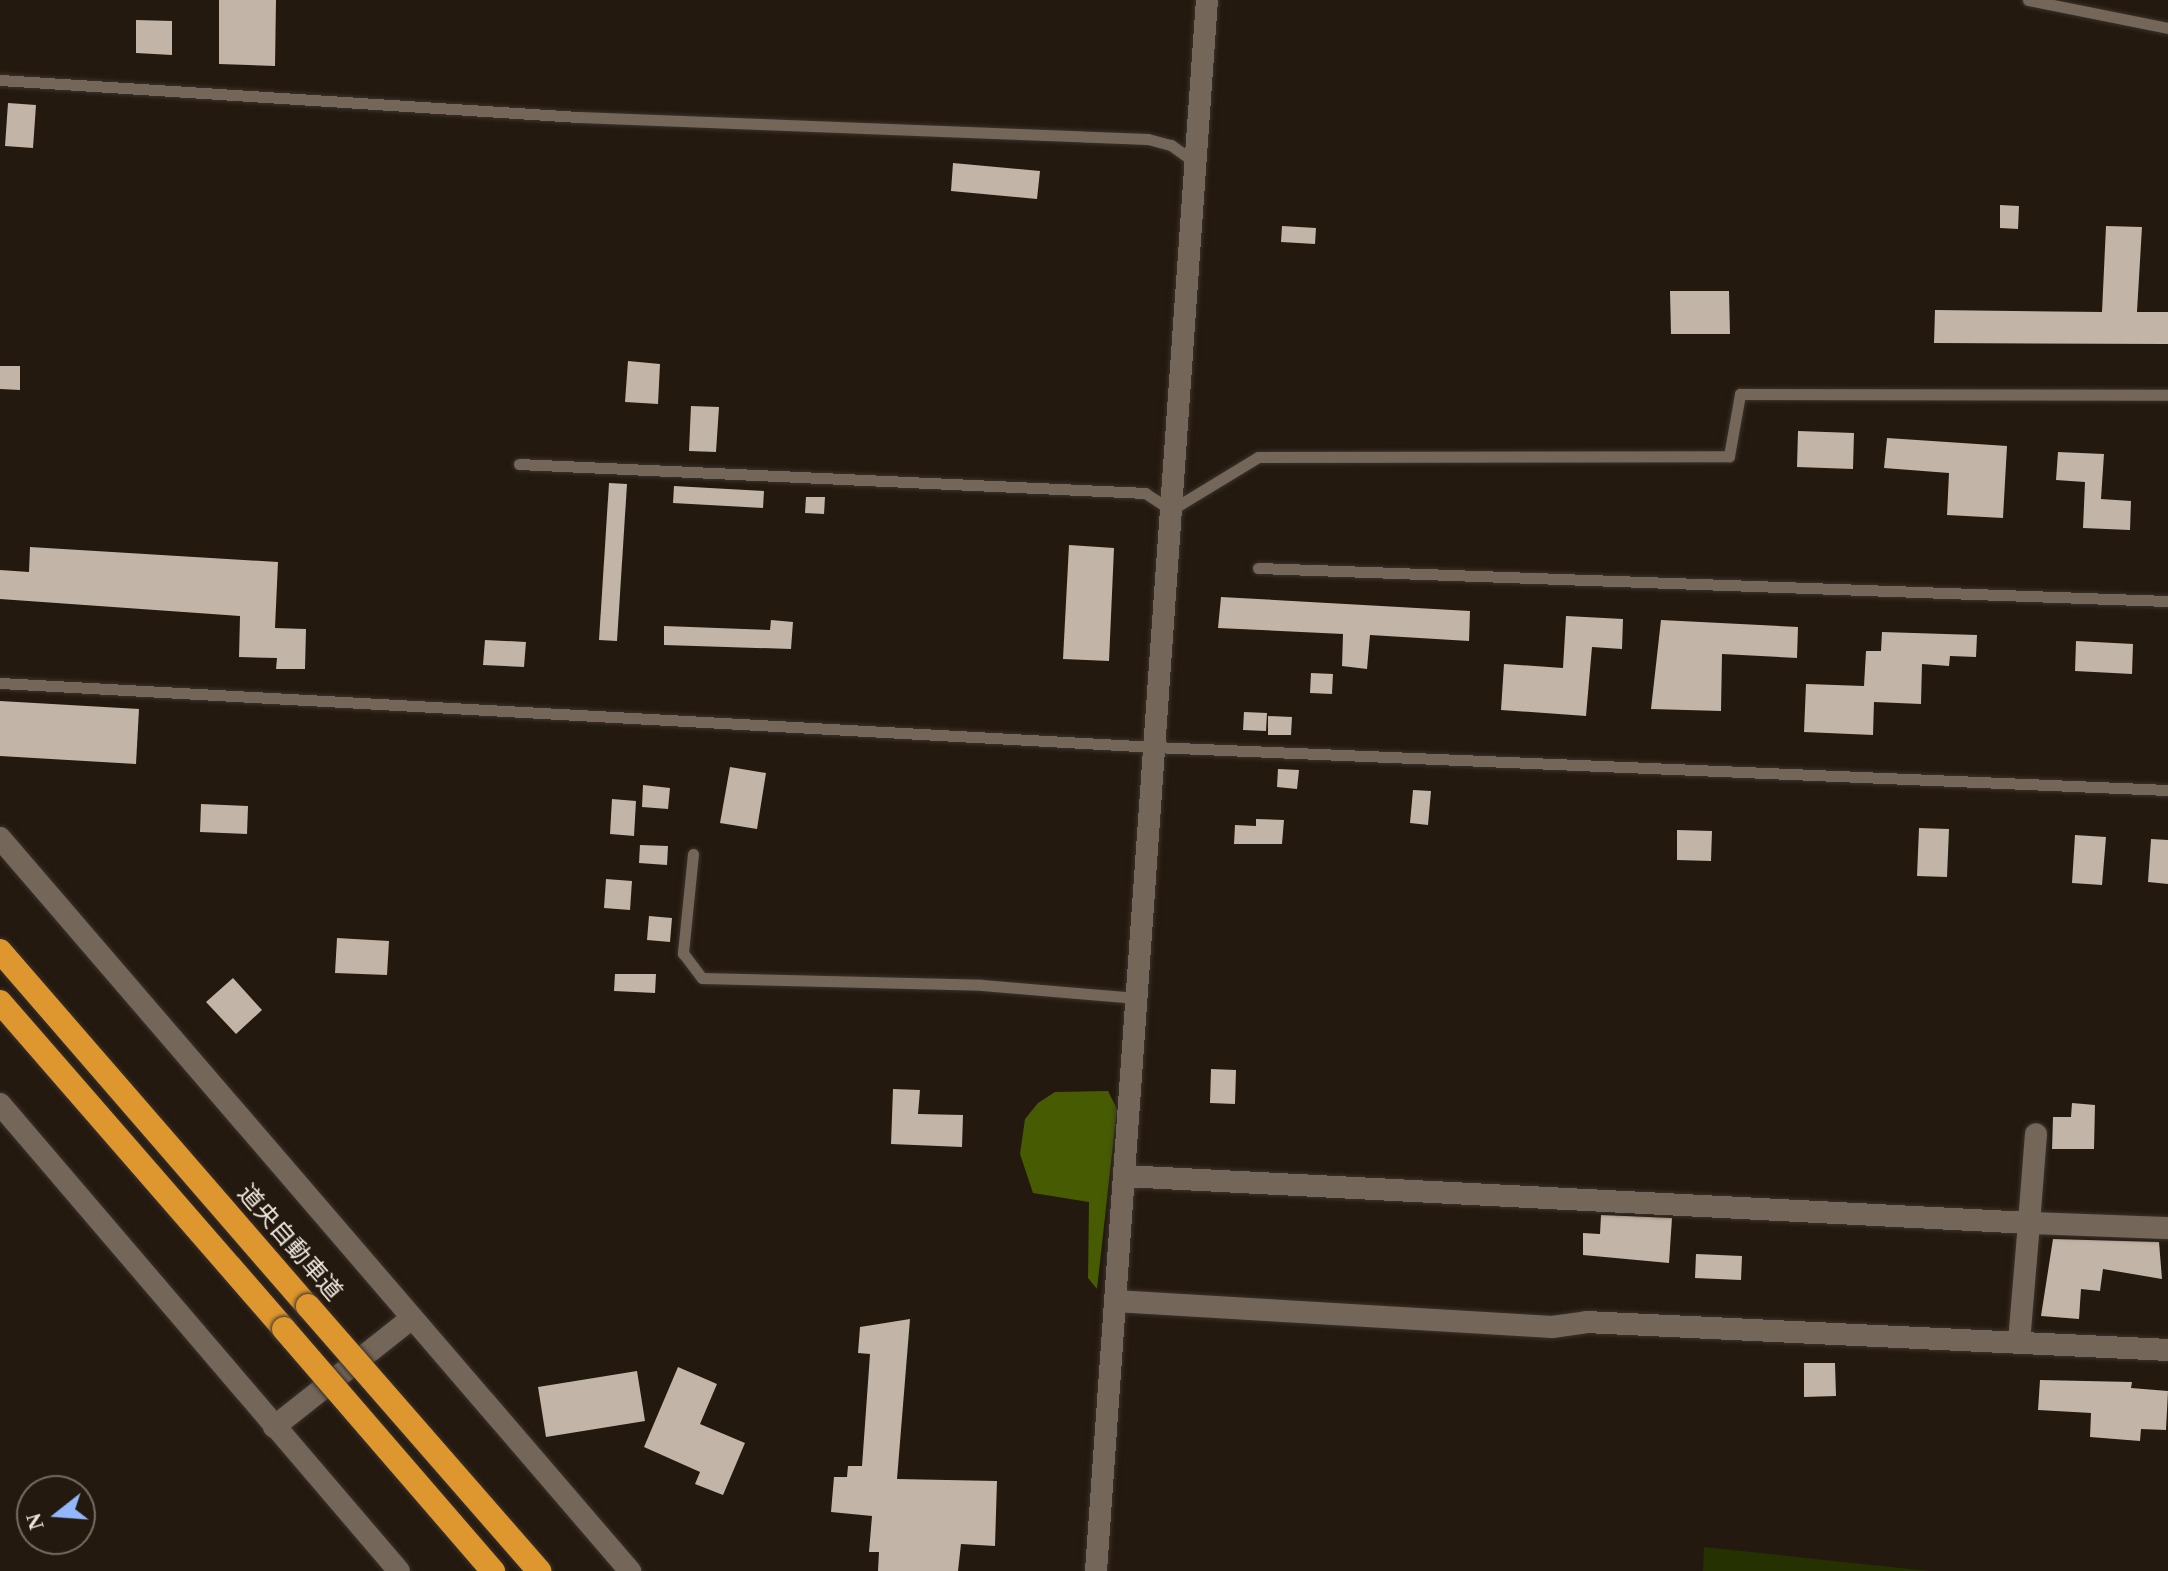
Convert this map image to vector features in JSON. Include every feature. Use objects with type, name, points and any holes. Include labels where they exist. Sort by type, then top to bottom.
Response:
[{"type":"highway","name":"道央自動車道","points":[[0,951],[539,1571]]},
{"type":"highway","points":[[0,1002],[493,1571]]},
{"type":"street","points":[[1096,1571],[1207,0]]},
{"type":"street","points":[[0,838],[630,1571]]},
{"type":"street","points":[[0,1104],[399,1571]]},
{"type":"street","points":[[2019,1342],[2036,1134]]},
{"type":"street","points":[[1124,1176],[2168,1228]]},
{"type":"street","points":[[1115,1301],[1552,1327],[1586,1322],[2168,1350]]},
{"type":"street","points":[[274,1427],[412,1318]]},
{"type":"lane","points":[[2028,0],[2168,28]]},
{"type":"lane","points":[[0,80],[579,117],[1148,139],[1171,145],[1196,163]]},
{"type":"lane","points":[[519,464],[1145,493],[1171,510],[1258,457],[1729,456],[1740,394],[2168,395]]},
{"type":"lane","points":[[1258,568],[2168,601]]},
{"type":"lane","points":[[0,683],[1154,747],[2168,790]]},
{"type":"lane","points":[[693,854],[683,953],[702,978],[982,985],[1136,998]]},
{"type":"green space","points":[[1108,1091],[1117,1109],[1097,1289],[1088,1278],[1089,1202],[1033,1193],[1020,1154],[1025,1119],[1038,1103],[1055,1092]]},
{"type":"green space","points":[[1704,1547],[1929,1571],[1703,1571]]},
{"type":"building","points":[[219,0],[276,0],[275,66],[219,64]]},
{"type":"building","points":[[136,20],[172,21],[172,55],[136,53]]},
{"type":"building","points":[[8,103],[36,105],[33,148],[5,146]]},
{"type":"building","points":[[953,163],[1040,171],[1037,199],[951,191]]},
{"type":"building","points":[[2000,205],[2019,206],[2018,229],[2000,228]]},
{"type":"building","points":[[1282,226],[1316,228],[1315,244],[1281,242]]},
{"type":"building","points":[[2106,226],[2142,227],[2137,312],[2168,312],[2168,344],[1934,343],[1935,310],[2102,312]]},
{"type":"building","points":[[1670,291],[1729,291],[1730,334],[1671,334]]},
{"type":"building","points":[[628,361],[660,364],[658,404],[625,402]]},
{"type":"building","points":[[0,366],[20,366],[20,390],[0,389]]},
{"type":"building","points":[[691,406],[719,407],[716,452],[689,451]]},
{"type":"building","points":[[1798,431],[1854,433],[1853,469],[1797,467]]},
{"type":"building","points":[[1887,438],[2007,446],[2003,518],[1947,515],[1949,473],[1884,468]]},
{"type":"building","points":[[2058,452],[2104,454],[2101,499],[2131,501],[2130,530],[2083,528],[2085,482],[2056,480]]},
{"type":"building","points":[[609,483],[627,484],[617,641],[599,640]]},
{"type":"building","points":[[674,486],[764,491],[763,508],[673,503]]},
{"type":"building","points":[[806,497],[825,497],[824,514],[805,513]]},
{"type":"building","points":[[1069,545],[1114,548],[1109,661],[1063,659]]},
{"type":"building","points":[[30,547],[278,562],[275,628],[306,629],[305,669],[276,669],[277,658],[239,657],[240,616],[0,599],[0,570],[29,572]]},
{"type":"building","points":[[1221,597],[1470,611],[1469,641],[1370,635],[1367,669],[1342,666],[1343,634],[1218,628]]},
{"type":"building","points":[[1566,616],[1623,619],[1622,649],[1592,647],[1586,716],[1501,710],[1504,664],[1563,668]]},
{"type":"building","points":[[771,620],[793,622],[791,649],[664,645],[664,626],[770,630]]},
{"type":"building","points":[[1661,620],[1798,627],[1797,658],[1722,654],[1721,711],[1651,709]]},
{"type":"building","points":[[1882,632],[1977,635],[1976,657],[1950,656],[1949,666],[1922,664],[1921,704],[1874,702],[1873,735],[1804,732],[1806,684],[1864,686],[1866,651],[1881,651]]},
{"type":"building","points":[[485,640],[526,642],[524,667],[483,665]]},
{"type":"building","points":[[2076,641],[2133,644],[2132,674],[2075,671]]},
{"type":"building","points":[[1311,673],[1333,674],[1332,694],[1310,693]]},
{"type":"building","points":[[0,701],[139,709],[136,764],[0,756]]},
{"type":"building","points":[[1244,712],[1267,713],[1266,731],[1243,730]]},
{"type":"building","points":[[1268,716],[1292,717],[1291,735],[1268,735]]},
{"type":"building","points":[[730,767],[766,773],[757,829],[720,823]]},
{"type":"building","points":[[1278,769],[1299,770],[1297,789],[1277,787]]},
{"type":"building","points":[[643,785],[670,788],[668,809],[642,807]]},
{"type":"building","points":[[1413,790],[1431,791],[1428,825],[1410,823]]},
{"type":"building","points":[[612,799],[636,801],[634,836],[610,834]]},
{"type":"building","points":[[201,804],[248,806],[247,834],[200,832]]},
{"type":"building","points":[[1256,819],[1284,820],[1282,844],[1234,844],[1235,825],[1256,826]]},
{"type":"building","points":[[1919,828],[1949,829],[1947,877],[1917,876]]},
{"type":"building","points":[[1677,830],[1712,831],[1711,861],[1677,860]]},
{"type":"building","points":[[2075,835],[2106,837],[2102,885],[2072,883]]},
{"type":"building","points":[[2151,839],[2168,840],[2168,884],[2148,882]]},
{"type":"building","points":[[640,845],[668,846],[667,865],[639,863]]},
{"type":"building","points":[[606,879],[632,881],[630,910],[604,908]]},
{"type":"building","points":[[649,916],[672,918],[670,942],[647,940]]},
{"type":"building","points":[[337,938],[389,941],[387,975],[335,973]]},
{"type":"building","points":[[615,974],[656,974],[655,993],[614,991]]},
{"type":"building","points":[[233,978],[262,1010],[236,1034],[206,1002]]},
{"type":"building","points":[[1211,1069],[1236,1070],[1235,1104],[1210,1103]]},
{"type":"building","points":[[893,1089],[920,1090],[918,1114],[963,1115],[962,1147],[891,1144]]},
{"type":"building","points":[[2072,1103],[2095,1105],[2094,1149],[2052,1149],[2053,1117],[2071,1117]]},
{"type":"building","points":[[1601,1215],[1672,1218],[1669,1263],[1583,1255],[1583,1233],[1600,1234]]},
{"type":"building","points":[[2053,1239],[2159,1242],[2162,1279],[2103,1269],[2100,1291],[2081,1289],[2079,1319],[2041,1316]]},
{"type":"building","points":[[1696,1254],[1742,1256],[1741,1280],[1695,1278]]},
{"type":"building","points":[[910,1319],[897,1479],[997,1481],[995,1546],[961,1544],[958,1571],[878,1571],[879,1552],[869,1552],[872,1516],[831,1512],[834,1477],[847,1477],[848,1466],[862,1466],[870,1354],[858,1353],[860,1327]]},
{"type":"building","points":[[1804,1363],[1835,1363],[1836,1396],[1804,1397]]},
{"type":"building","points":[[678,1367],[717,1384],[700,1424],[745,1443],[723,1495],[695,1484],[700,1472],[644,1447]]},
{"type":"building","points":[[637,1371],[645,1421],[546,1437],[538,1387]]},
{"type":"building","points":[[2040,1380],[2132,1382],[2131,1388],[2168,1391],[2166,1430],[2141,1429],[2140,1441],[2090,1437],[2091,1413],[2038,1410]]}]
